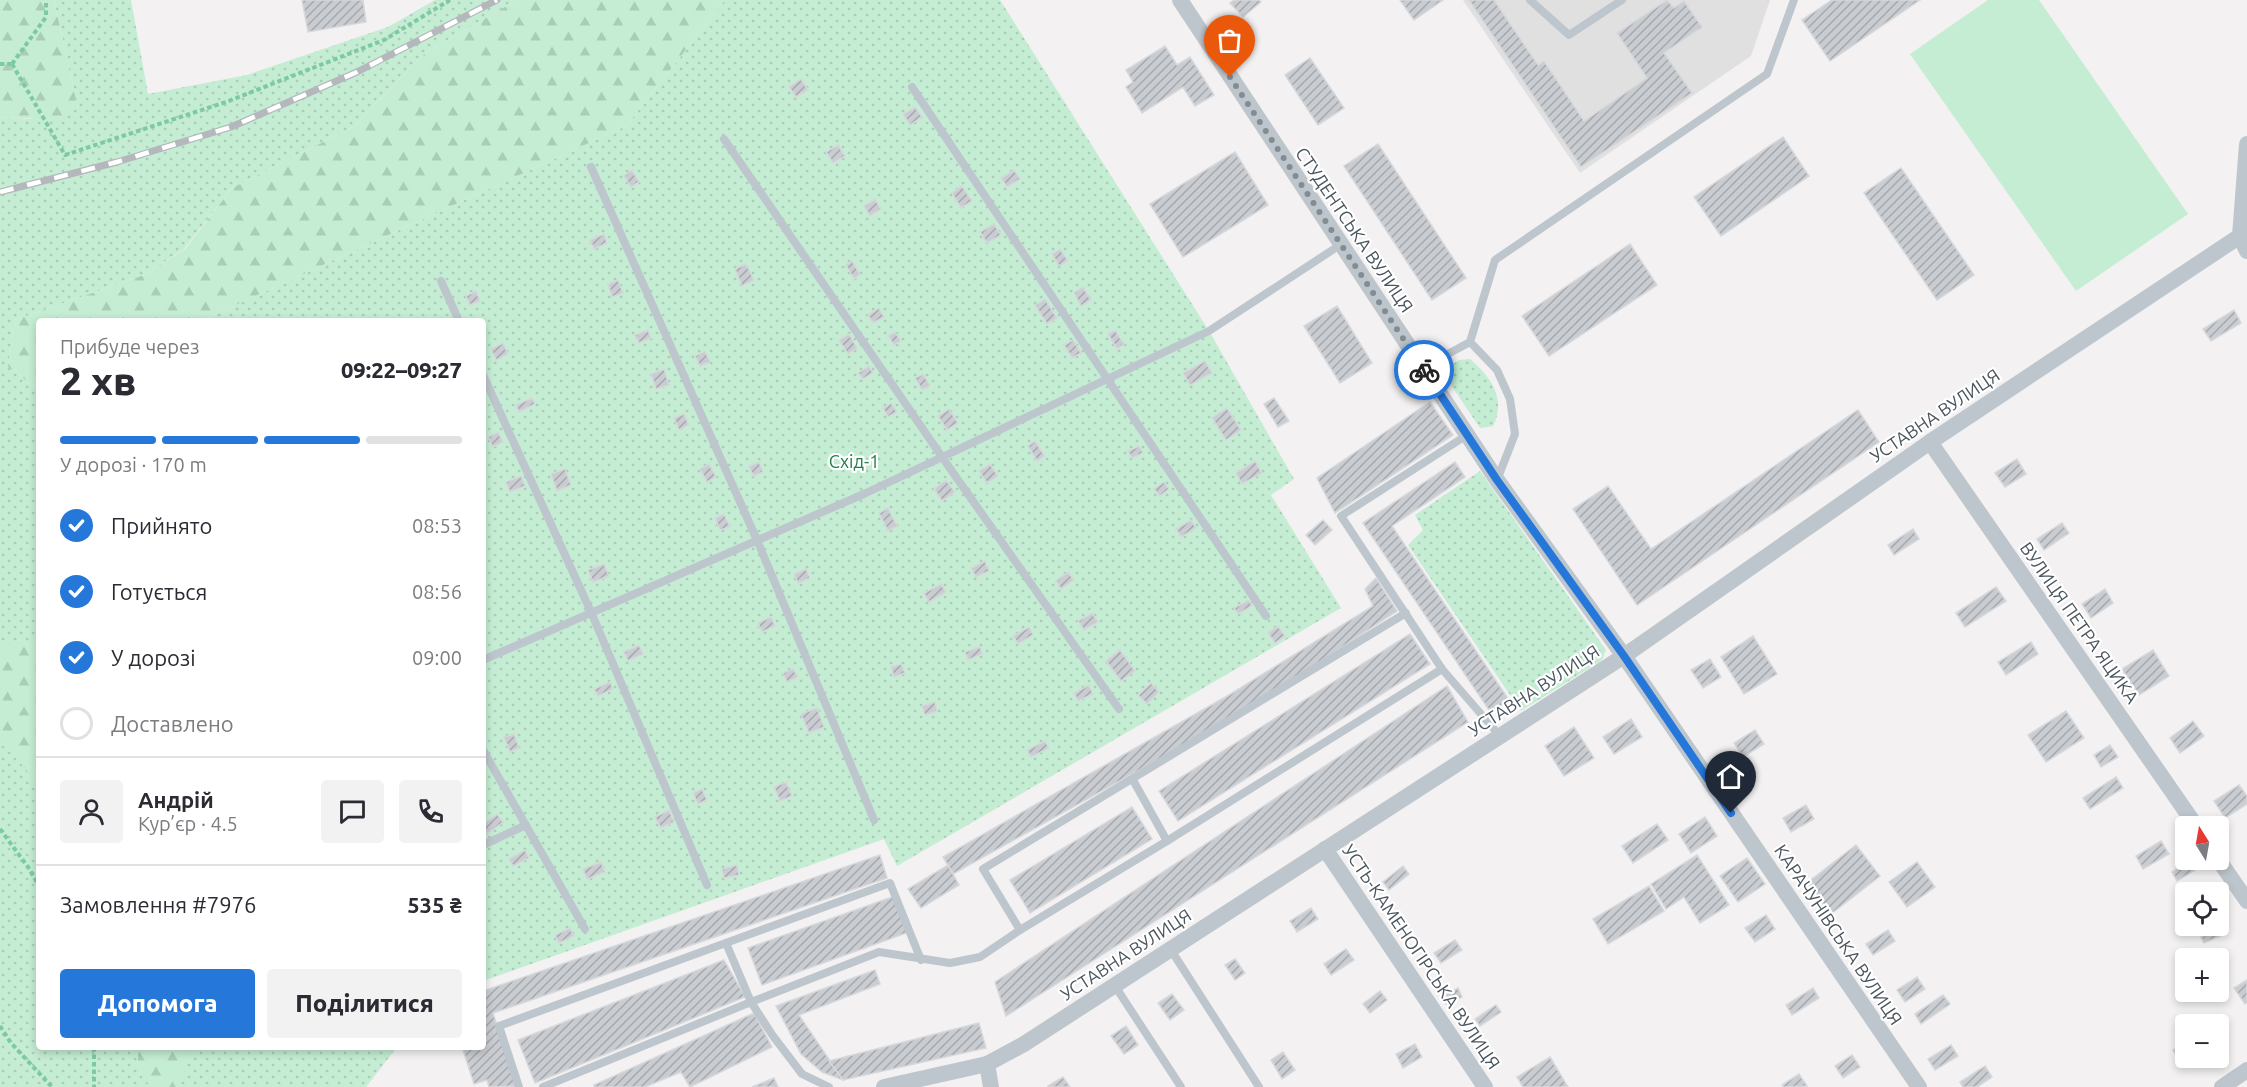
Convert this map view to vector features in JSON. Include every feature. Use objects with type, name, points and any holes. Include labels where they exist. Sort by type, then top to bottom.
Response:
[{"type":"street","name":"СТУДЕНТСЬКА ВУЛИЦЯ","points":[[1180,0],[1497,480],[1624,656]]},
{"type":"street","points":[[2245,241],[2247,144]]},
{"type":"street","name":"УСТАВНА ВУЛИЦЯ","points":[[884,1087],[987,1064],[1024,1044],[1624,656],[1930,442],[2245,241]]},
{"type":"street","name":"ВУЛИЦЯ ПЕТРА ЯЦИКА","points":[[1930,442],[2189,816]]},
{"type":"street","name":"КАРАЧУНІВСЬКА ВУЛИЦЯ","points":[[1624,656],[1918,1087]]},
{"type":"street","name":"УСТЬ-КАМЕНОГІРСЬКА ВУЛИЦЯ","points":[[1325,849],[1485,1087]]},
{"type":"street","points":[[2226,870],[2247,901]]},
{"type":"street","points":[[987,1064],[991,1087]]},
{"type":"street","points":[[2222,1087],[2247,1070]]},
{"type":"lane","points":[[1530,0],[1569,35],[1622,0]]},
{"type":"lane","points":[[1422,368],[1470,342],[1495,260],[1767,74],[1794,0]]},
{"type":"lane","points":[[912,87],[1266,616]]},
{"type":"lane","points":[[724,139],[942,457],[1119,709]]},
{"type":"lane","points":[[591,167],[757,540],[874,820]]},
{"type":"lane","points":[[486,659],[942,457],[1209,332],[1340,245]]},
{"type":"lane","points":[[441,281],[458,318]]},
{"type":"lane","points":[[1470,342],[1497,370],[1510,399],[1515,434],[1497,480]]},
{"type":"lane","points":[[486,382],[591,612],[707,885]]},
{"type":"lane","points":[[1467,435],[1341,516],[1442,669],[1500,736]]},
{"type":"lane","points":[[1020,930],[983,869],[1134,780],[1406,613]]},
{"type":"lane","points":[[543,1087],[879,952],[950,963],[980,957],[1442,669]]},
{"type":"lane","points":[[486,755],[585,929]]},
{"type":"lane","points":[[1134,780],[1167,841]]},
{"type":"lane","points":[[486,844],[526,825]]},
{"type":"lane","points":[[519,1087],[499,1026],[890,883],[921,960]]},
{"type":"lane","points":[[726,944],[751,1002],[773,1036],[802,1074],[829,1087]]},
{"type":"lane","points":[[1171,950],[1259,1087]]},
{"type":"lane","points":[[1115,986],[1181,1087]]},
{"type":"path","points":[[12,64],[46,16],[46,0]]},
{"type":"path","points":[[12,64],[65,155],[226,102],[384,40],[450,0]]},
{"type":"path","points":[[0,64],[12,64]]},
{"type":"path","points":[[0,829],[36,881]]},
{"type":"path","points":[[0,1026],[11,1043],[52,1087]]},
{"type":"path","points":[[94,1050],[94,1087]]},
{"type":"shaded area","points":[[1463,0],[1770,0],[1751,56],[1580,173]]},
{"type":"green space","points":[[0,0],[54,0],[78,108],[59,120],[0,117]]},
{"type":"green space","points":[[54,0],[131,0],[148,94],[247,75],[388,27],[435,0],[517,0],[425,53],[353,127],[232,188],[184,249],[144,275],[15,320],[8,367],[36,388],[36,1050],[395,1050],[366,1087],[0,1087],[0,117],[30,119],[78,108]]},
{"type":"green space","points":[[517,0],[725,0],[626,126],[208,318],[36,318],[36,388],[8,367],[15,320],[144,275],[185,249],[232,188],[353,127],[425,53]]},
{"type":"green space","name":"Схід-1","points":[[725,0],[1000,0],[1209,331],[1294,479],[1271,495],[1341,608],[897,866],[884,839],[486,980],[486,318],[208,318],[626,126]]},
{"type":"green space","points":[[1988,0],[2039,0],[2188,214],[2076,291],[1910,54]]},
{"type":"green space","points":[[1470,359],[1490,381],[1497,397],[1497,416],[1493,426],[1480,428],[1447,379],[1449,367],[1459,360]]},
{"type":"green space","points":[[1480,471],[1606,650],[1602,660],[1521,711],[1408,545],[1423,530],[1415,515]]},
{"type":"green space","points":[[36,643],[36,796],[31,779],[23,766],[0,743],[0,644]]},
{"type":"green space","points":[[138,1050],[191,1050],[186,1068],[176,1087],[151,1087],[138,1072]]},
{"type":"building","points":[[302,0],[363,0],[366,22],[308,32]]},
{"type":"building","points":[[1234,0],[1259,0],[1261,2],[1243,17],[1230,3]]},
{"type":"building","points":[[1400,0],[1443,0],[1414,20]]},
{"type":"building","points":[[1469,0],[1494,0],[1538,65],[1544,61],[1584,121],[1647,78],[1617,33],[1667,0],[1674,8],[1684,1],[1702,27],[1664,53],[1692,93],[1581,167]]},
{"type":"building","points":[[1832,0],[1920,0],[1830,61],[1802,20]]},
{"type":"building","points":[[1165,46],[1177,65],[1190,57],[1214,95],[1195,106],[1183,87],[1142,113],[1126,87],[1133,82],[1126,70]]},
{"type":"building","points":[[1310,58],[1344,108],[1318,125],[1285,75]]},
{"type":"building","points":[[801,79],[808,90],[796,97],[789,87]]},
{"type":"building","points":[[915,107],[922,117],[910,125],[903,114]]},
{"type":"building","points":[[1783,137],[1809,176],[1721,236],[1694,197]]},
{"type":"building","points":[[1378,144],[1466,278],[1432,300],[1344,166]]},
{"type":"building","points":[[838,145],[845,156],[833,163],[826,152]]},
{"type":"building","points":[[1235,152],[1268,205],[1183,257],[1150,204]]},
{"type":"building","points":[[1901,168],[1974,275],[1937,300],[1864,193]]},
{"type":"building","points":[[632,170],[639,182],[631,187],[624,176]]},
{"type":"building","points":[[1014,170],[1020,179],[1007,187],[1001,178]]},
{"type":"building","points":[[962,186],[972,201],[961,208],[952,193]]},
{"type":"building","points":[[875,199],[881,209],[870,216],[864,206]]},
{"type":"building","points":[[994,224],[1001,235],[987,243],[980,232]]},
{"type":"building","points":[[604,234],[607,243],[594,249],[590,240]]},
{"type":"building","points":[[1630,244],[1657,285],[1549,356],[1522,316]]},
{"type":"building","points":[[1060,249],[1068,261],[1059,266],[1052,254]]},
{"type":"building","points":[[852,261],[860,274],[854,279],[846,265]]},
{"type":"building","points":[[746,264],[754,280],[742,286],[735,269]]},
{"type":"building","points":[[618,280],[623,293],[612,297],[608,284]]},
{"type":"building","points":[[1083,287],[1091,300],[1081,306],[1074,293]]},
{"type":"building","points":[[476,291],[480,301],[470,305],[466,296]]},
{"type":"building","points":[[1045,299],[1057,318],[1047,324],[1035,305]]},
{"type":"building","points":[[1337,306],[1372,363],[1340,383],[1304,326]]},
{"type":"building","points":[[879,308],[884,317],[873,323],[868,315]]},
{"type":"building","points":[[2234,310],[2241,323],[2211,341],[2203,329]]},
{"type":"building","points":[[648,330],[651,338],[639,343],[635,335]]},
{"type":"building","points":[[1115,330],[1124,344],[1117,349],[1108,334]]},
{"type":"building","points":[[895,332],[901,341],[894,345],[888,336]]},
{"type":"building","points":[[849,334],[857,348],[848,354],[839,340]]},
{"type":"building","points":[[1073,340],[1081,353],[1072,358],[1064,345]]},
{"type":"building","points":[[503,343],[508,354],[496,360],[491,349]]},
{"type":"building","points":[[705,351],[710,362],[700,366],[695,356]]},
{"type":"building","points":[[1205,361],[1212,373],[1190,385],[1183,373]]},
{"type":"building","points":[[869,366],[873,373],[863,379],[858,373]]},
{"type":"building","points":[[664,369],[669,385],[656,389],[651,374]]},
{"type":"building","points":[[923,374],[930,385],[922,390],[915,378]]},
{"type":"building","points":[[532,398],[535,404],[519,412],[516,405]]},
{"type":"building","points":[[1274,398],[1289,421],[1278,427],[1264,404]]},
{"type":"building","points":[[1430,402],[1453,435],[1335,513],[1317,478]]},
{"type":"building","points":[[891,403],[897,412],[888,417],[883,408]]},
{"type":"building","points":[[1227,408],[1241,430],[1226,440],[1212,418]]},
{"type":"building","points":[[949,409],[958,423],[947,430],[938,416]]},
{"type":"building","points":[[1858,410],[1879,442],[1637,605],[1573,509],[1608,486],[1651,549]]},
{"type":"building","points":[[684,414],[689,425],[679,430],[674,418]]},
{"type":"building","points":[[498,432],[503,442],[493,447],[488,437]]},
{"type":"building","points":[[1035,441],[1045,456],[1037,461],[1028,446]]},
{"type":"building","points":[[1139,446],[1143,453],[1132,458],[1128,451]]},
{"type":"building","points":[[2017,459],[2026,474],[2005,487],[1995,473]]},
{"type":"building","points":[[1255,461],[1262,473],[1242,484],[1236,473]]},
{"type":"building","points":[[759,462],[763,472],[753,476],[749,466]]},
{"type":"building","points":[[1455,462],[1465,477],[1392,526],[1509,700],[1491,713],[1363,523]]},
{"type":"building","points":[[709,464],[716,477],[707,482],[700,469]]},
{"type":"building","points":[[990,464],[998,476],[987,483],[979,471]]},
{"type":"building","points":[[565,469],[571,485],[557,491],[551,474]]},
{"type":"building","points":[[521,476],[525,486],[510,492],[506,482]]},
{"type":"building","points":[[946,480],[955,492],[942,501],[934,489]]},
{"type":"building","points":[[1164,482],[1169,489],[1160,496],[1154,489]]},
{"type":"building","points":[[888,508],[897,526],[888,531],[879,513]]},
{"type":"building","points":[[724,514],[730,527],[720,530],[715,518]]},
{"type":"building","points":[[1191,520],[1196,528],[1181,537],[1176,529]]},
{"type":"building","points":[[1323,520],[1332,530],[1315,545],[1306,535]]},
{"type":"building","points":[[2062,523],[2069,533],[2044,550],[2037,539]]},
{"type":"building","points":[[1913,529],[1919,539],[1894,555],[1888,545]]},
{"type":"building","points":[[985,561],[989,571],[976,577],[971,568]]},
{"type":"building","points":[[604,564],[609,576],[593,582],[588,570]]},
{"type":"building","points":[[806,569],[810,578],[798,583],[794,574]]},
{"type":"building","points":[[1068,572],[1074,580],[1061,589],[1056,581]]},
{"type":"building","points":[[1376,578],[1397,611],[1245,711],[953,874],[943,857],[1229,695],[1373,606],[1365,589]]},
{"type":"building","points":[[941,584],[946,592],[929,602],[924,593]]},
{"type":"building","points":[[1996,587],[2006,601],[1965,627],[1956,613]]},
{"type":"building","points":[[2105,589],[2113,603],[2091,618],[2082,604]]},
{"type":"building","points":[[1249,600],[1252,606],[1238,614],[1234,608]]},
{"type":"building","points":[[1092,613],[1098,622],[1084,630],[1078,621]]},
{"type":"building","points":[[771,617],[775,626],[762,632],[758,623]]},
{"type":"building","points":[[1278,626],[1285,636],[1275,643],[1268,633]]},
{"type":"building","points":[[1029,627],[1033,635],[1018,644],[1013,636]]},
{"type":"building","points":[[1410,634],[1430,664],[1178,821],[1159,791]]},
{"type":"building","points":[[1753,636],[1777,674],[1744,694],[1721,657]]},
{"type":"building","points":[[2031,642],[2038,654],[2006,675],[1998,662]]},
{"type":"building","points":[[639,645],[643,654],[628,661],[624,652]]},
{"type":"building","points":[[980,647],[982,654],[968,660],[965,652]]},
{"type":"building","points":[[1120,650],[1135,671],[1121,681],[1106,661]]},
{"type":"building","points":[[2153,650],[2169,676],[2139,695],[2122,669]]},
{"type":"building","points":[[1710,659],[1721,677],[1703,688],[1691,670]]},
{"type":"building","points":[[901,664],[905,673],[894,677],[891,667]]},
{"type":"building","points":[[793,669],[798,677],[787,682],[783,673]]},
{"type":"building","points":[[610,682],[613,689],[598,696],[594,689]]},
{"type":"building","points":[[1151,683],[1159,692],[1147,704],[1138,695]]},
{"type":"building","points":[[1089,685],[1093,694],[1078,701],[1074,693]]},
{"type":"building","points":[[1447,686],[1468,722],[1006,1016],[995,982]]},
{"type":"building","points":[[935,702],[937,711],[925,715],[922,706]]},
{"type":"building","points":[[817,708],[824,727],[809,733],[801,714]]},
{"type":"building","points":[[2066,711],[2084,738],[2046,762],[2028,735]]},
{"type":"building","points":[[1631,719],[1642,737],[1614,754],[1603,737]]},
{"type":"building","points":[[2193,721],[2204,736],[2180,753],[2170,738]]},
{"type":"building","points":[[1574,727],[1594,758],[1564,776],[1545,746]]},
{"type":"building","points":[[1755,730],[1764,744],[1743,757],[1734,743]]},
{"type":"building","points":[[514,734],[519,748],[510,752],[504,737]]},
{"type":"building","points":[[1045,741],[1049,748],[1031,757],[1027,750]]},
{"type":"building","points":[[2110,745],[2118,757],[2101,767],[2094,755]]},
{"type":"building","points":[[2116,777],[2123,788],[2090,809],[2083,798]]},
{"type":"building","points":[[786,782],[792,796],[780,801],[774,787]]},
{"type":"building","points":[[2239,785],[2247,796],[2247,804],[2228,816],[2224,816],[2214,801]]},
{"type":"building","points":[[702,789],[707,800],[698,804],[693,793]]},
{"type":"building","points":[[1806,805],[1814,819],[1791,832],[1783,818]]},
{"type":"building","points":[[1132,807],[1152,839],[1030,913],[1010,880]]},
{"type":"building","points":[[669,810],[674,822],[661,828],[655,817]]},
{"type":"building","points":[[497,814],[503,822],[487,834],[486,822]]},
{"type":"building","points":[[1705,817],[1717,836],[1691,853],[1679,834]]},
{"type":"building","points":[[1657,824],[1668,840],[1633,863],[1622,846]]},
{"type":"building","points":[[2161,841],[2169,854],[2143,869],[2136,856]]},
{"type":"building","points":[[1856,845],[1880,876],[1831,914],[1807,883]]},
{"type":"building","points":[[525,850],[529,858],[513,866],[509,859]]},
{"type":"building","points":[[880,855],[887,878],[493,1013],[517,1086],[489,1087],[487,1080],[474,1084],[463,1050],[486,1050],[486,990]]},
{"type":"building","points":[[1697,855],[1729,905],[1700,923],[1684,897],[1666,909],[1651,884]]},
{"type":"building","points":[[1747,858],[1765,884],[1738,902],[1720,876]]},
{"type":"building","points":[[601,862],[605,872],[587,879],[583,869]]},
{"type":"building","points":[[1917,862],[1935,887],[1907,907],[1889,882]]},
{"type":"building","points":[[737,865],[739,875],[724,878],[722,869]]},
{"type":"building","points":[[948,865],[959,885],[921,908],[908,889]]},
{"type":"building","points":[[1403,866],[1409,874],[1389,890],[1383,882]]},
{"type":"building","points":[[2175,870],[2195,870],[2177,881],[2172,872]]},
{"type":"building","points":[[1649,886],[1664,911],[1608,944],[1593,919]]},
{"type":"building","points":[[895,896],[909,932],[762,985],[748,948]]},
{"type":"building","points":[[1311,908],[1318,919],[1297,932],[1290,921]]},
{"type":"building","points":[[1766,915],[1775,929],[1755,942],[1745,928]]},
{"type":"building","points":[[570,928],[574,936],[559,943],[555,935]]},
{"type":"building","points":[[1888,930],[1895,941],[1873,955],[1866,944]]},
{"type":"building","points":[[2203,936],[2220,936],[2204,943],[2201,937]]},
{"type":"building","points":[[1455,940],[1462,950],[1441,963],[1434,953]]},
{"type":"building","points":[[1346,949],[1354,960],[1331,975],[1324,964]]},
{"type":"building","points":[[1235,959],[1245,973],[1235,980],[1225,965]]},
{"type":"building","points":[[724,960],[745,997],[535,1083],[518,1040]]},
{"type":"building","points":[[875,970],[880,984],[799,1015],[843,1080],[822,1072],[801,1054],[776,1006]]},
{"type":"building","points":[[1917,977],[1925,989],[1905,1002],[1897,990]]},
{"type":"building","points":[[2247,980],[2247,1002],[2245,1004],[2234,988]]},
{"type":"building","points":[[1458,988],[1462,997],[1446,1004],[1443,995]]},
{"type":"building","points":[[1813,988],[1819,998],[1792,1015],[1786,1005]]},
{"type":"building","points":[[1380,991],[1387,1000],[1370,1013],[1363,1004]]},
{"type":"building","points":[[1172,994],[1184,1010],[1170,1020],[1158,1003]]},
{"type":"building","points":[[1943,995],[1950,1004],[1921,1024],[1915,1014]]},
{"type":"building","points":[[1496,1005],[1501,1012],[1480,1026],[1475,1019]]},
{"type":"building","points":[[754,1013],[772,1047],[690,1087],[681,1072],[645,1087],[594,1087],[594,1085]]},
{"type":"building","points":[[979,1023],[986,1048],[843,1080],[829,1061]]},
{"type":"building","points":[[1126,1026],[1138,1045],[1124,1054],[1111,1036]]},
{"type":"building","points":[[1415,1044],[1422,1057],[1403,1068],[1396,1054]]},
{"type":"building","points":[[1951,1045],[1958,1056],[1935,1070],[1928,1059]]},
{"type":"building","points":[[1283,1052],[1295,1070],[1282,1079],[1271,1060]]},
{"type":"building","points":[[1852,1055],[1860,1067],[1843,1078],[1835,1066]]},
{"type":"building","points":[[1550,1057],[1568,1087],[1523,1087],[1517,1077]]},
{"type":"building","points":[[1985,1066],[1992,1077],[1977,1087],[1963,1087],[1960,1082]]},
{"type":"building","points":[[1799,1074],[1807,1086],[1784,1087],[1782,1085]]},
{"type":"building","points":[[1063,1077],[1070,1087],[1048,1087],[1048,1086]]},
{"type":"building","points":[[774,1078],[778,1087],[752,1087]]},
{"type":"railway","points":[[0,192],[117,162],[231,127],[357,72],[497,0]]},
{"type":"way so far","points":[[1230,77],[1424,370]]},
{"type":"route","points":[[1424,370],[1497,480],[1624,656],[1731,813]]}]
